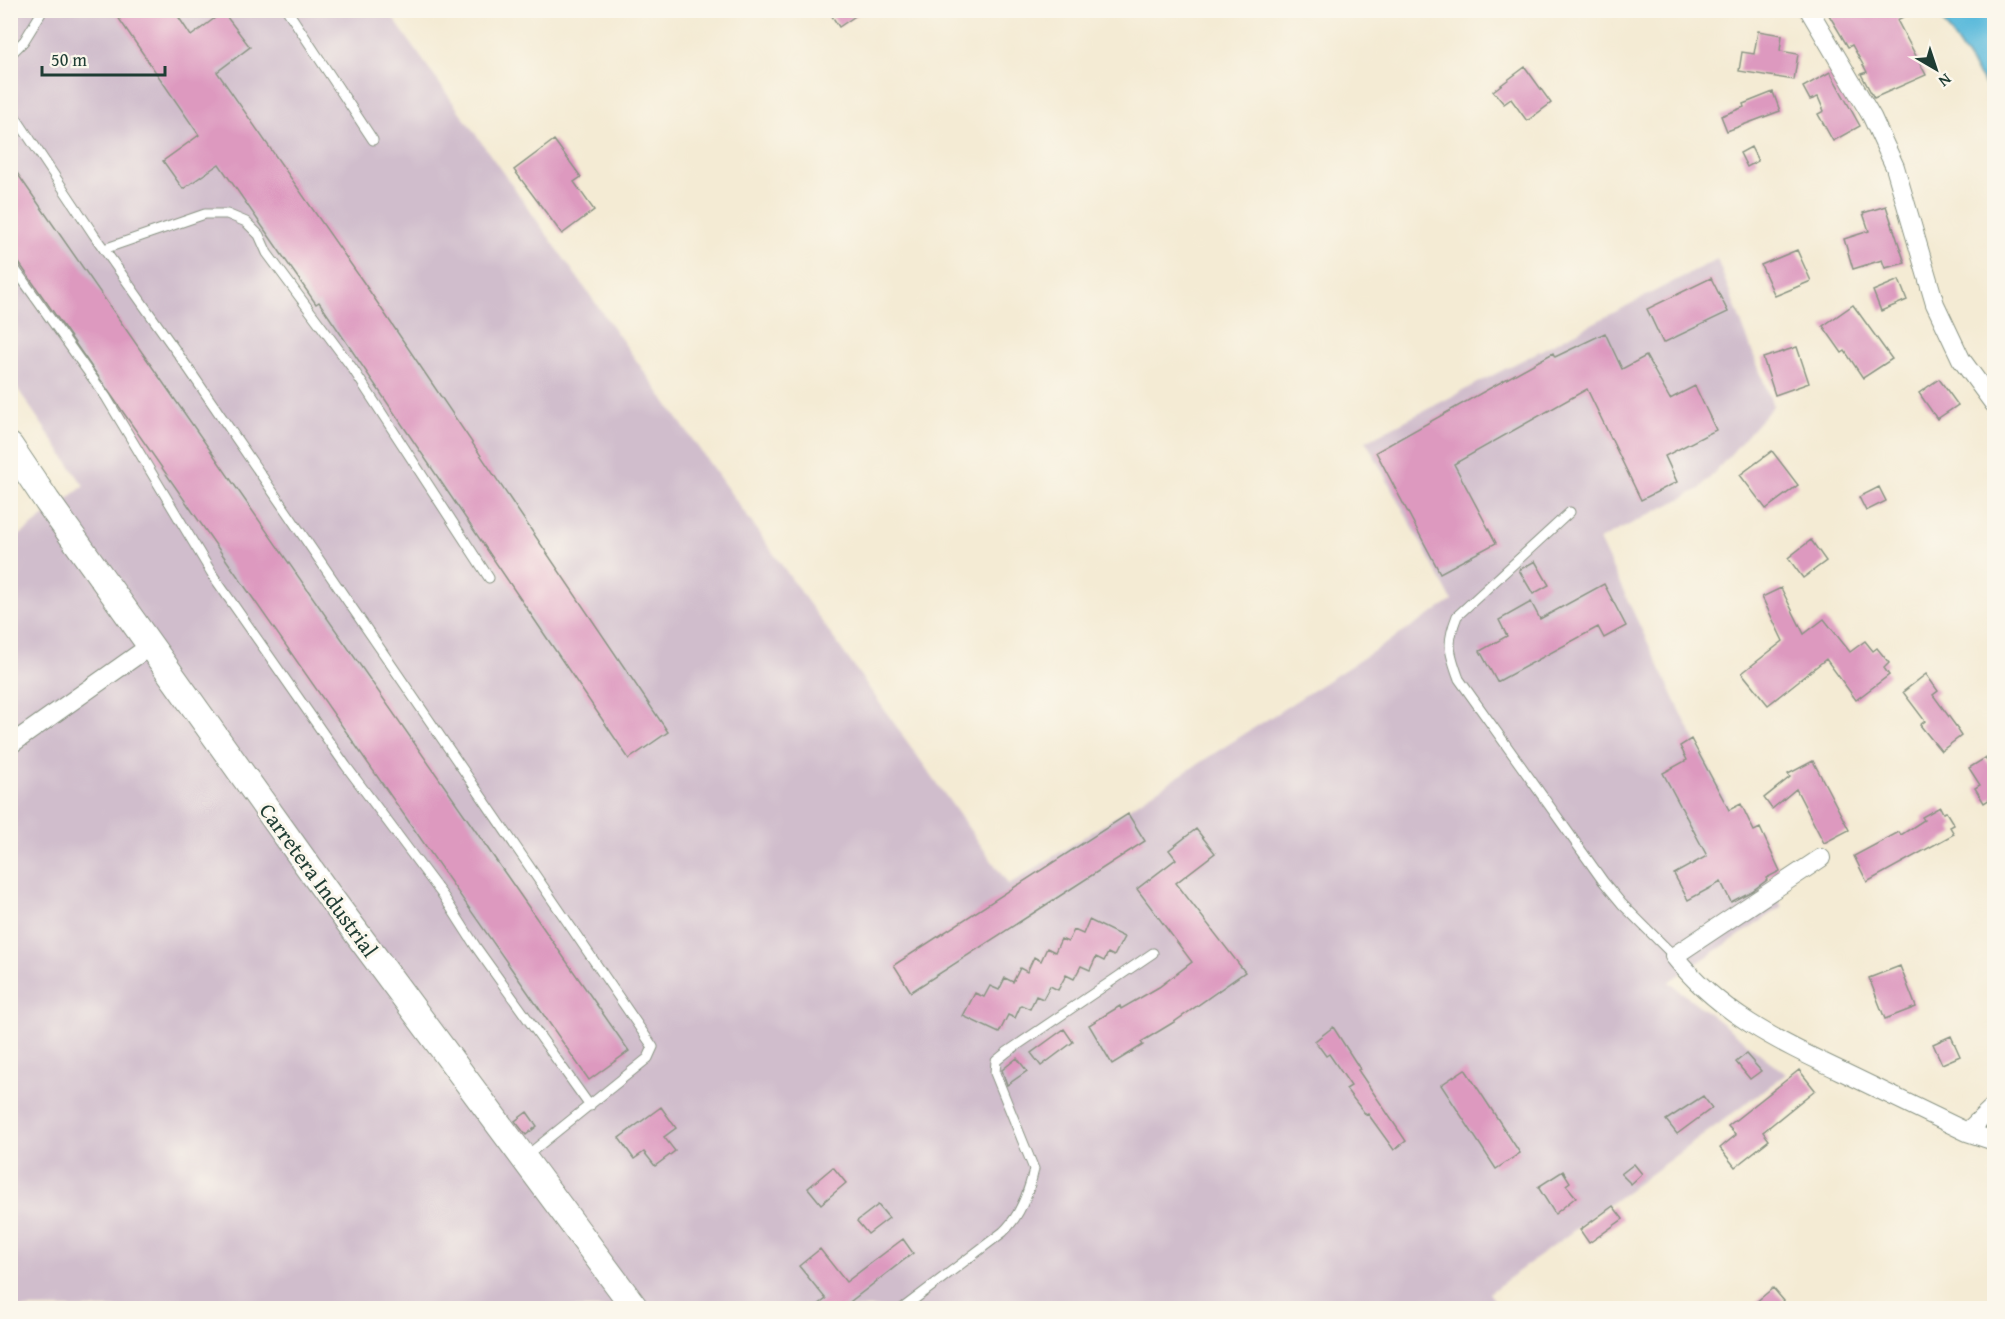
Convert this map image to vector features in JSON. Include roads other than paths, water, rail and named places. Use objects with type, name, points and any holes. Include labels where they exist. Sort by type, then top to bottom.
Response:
[{"type":"main road","name":"Carretera Industrial","points":[[10,446],[337,906],[635,1308]]},
{"type":"street","points":[[1809,10],[1872,117],[1895,167],[1935,304],[1961,359],[1995,404]]},
{"type":"street","points":[[10,745],[150,646]]},
{"type":"street","points":[[1821,858],[1674,956],[1692,978],[1725,1008],[1779,1042],[1967,1132],[1995,1141]]},
{"type":"street","points":[[1967,1132],[1995,1107]]},
{"type":"lane","points":[[10,55],[24,41],[43,10]]},
{"type":"lane","points":[[286,10],[374,140]]},
{"type":"lane","points":[[10,110],[652,1047],[648,1058],[523,1159]]},
{"type":"lane","points":[[104,249],[205,214],[227,214],[246,222],[259,235],[267,253],[353,369],[489,578]]},
{"type":"lane","points":[[10,262],[106,397],[219,584],[346,766],[444,897],[476,947],[590,1106]]},
{"type":"lane","points":[[1570,512],[1457,616],[1449,635],[1450,655],[1459,679],[1603,881],[1622,904],[1674,956]]},
{"type":"lane","points":[[903,1308],[1014,1222],[1030,1186],[1034,1169],[995,1072],[996,1061],[1153,953]]},
{"type":"water","points":[[1936,11],[1994,11],[1994,98]]}]
